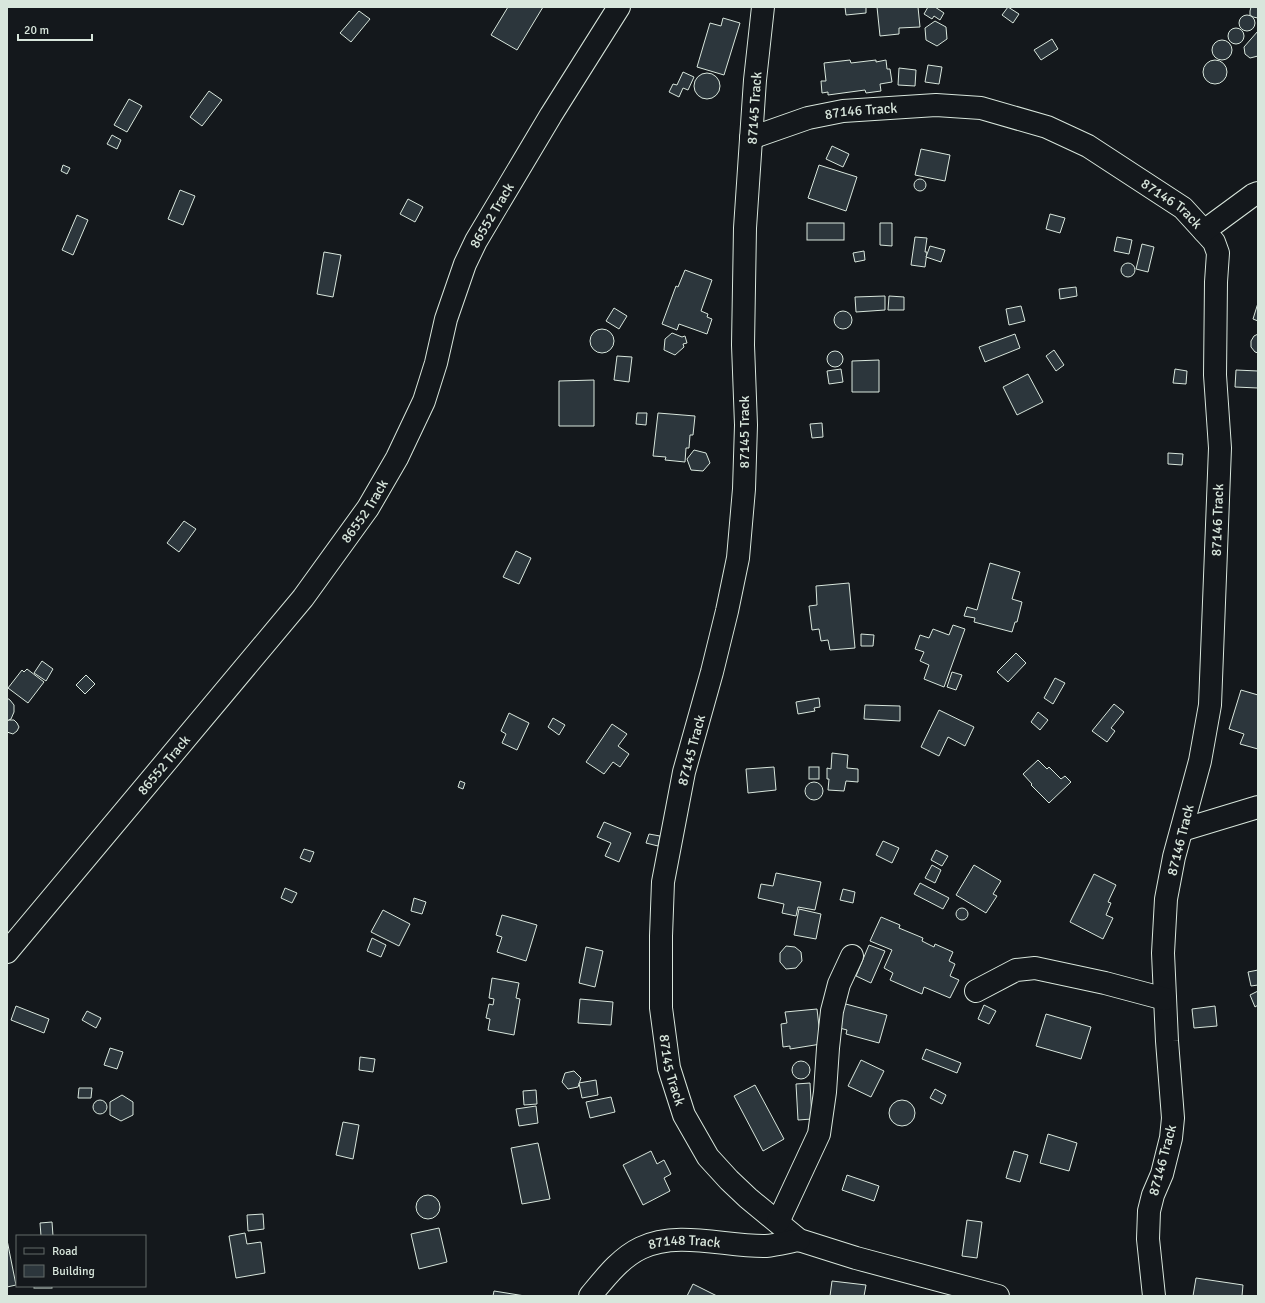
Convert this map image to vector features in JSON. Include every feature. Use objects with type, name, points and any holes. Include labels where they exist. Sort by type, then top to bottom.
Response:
[{"type":"street","name":"86552 Track","points":[[7,952],[303,598],[368,508],[397,458],[424,401],[436,363],[448,312],[465,264],[476,241],[551,114],[619,7]]},
{"type":"street","name":"87145 Track","points":[[763,7],[755,80],[745,228],[744,345],[746,425],[744,489],[738,558],[714,665],[684,772],[663,882],[661,1008],[669,1068],[684,1115],[708,1158],[729,1180],[799,1240],[856,1258],[998,1296]]},
{"type":"street","name":"87146 Track","points":[[751,138],[808,118],[843,111],[936,105],[981,108],[1047,127],[1088,146],[1183,208],[1214,242],[1218,253],[1216,282],[1215,375],[1220,448],[1210,705],[1200,761],[1174,857],[1166,899],[1163,953],[1167,1041],[1173,1118],[1171,1138],[1149,1211],[1148,1240],[1154,1296]]},
{"type":"street","points":[[1204,231],[1253,195],[1258,194]]},
{"type":"street","points":[[1182,830],[1258,807]]},
{"type":"street","points":[[778,1222],[819,1134],[825,1092],[832,1011],[839,984],[852,956]]},
{"type":"street","points":[[976,991],[1016,970],[1035,968],[1105,983],[1165,999]]},
{"type":"street","name":"87148 Track","points":[[590,1296],[610,1272],[631,1254],[642,1248],[662,1241],[682,1240],[766,1246],[799,1240]]},
{"type":"building","points":[[508,7],[543,7],[517,50],[491,35]]},
{"type":"building","points":[[845,7],[866,7],[866,13],[846,15]]},
{"type":"building","points":[[877,7],[918,7],[920,27],[899,28],[899,34],[880,36]]},
{"type":"building","points":[[928,7],[935,7],[944,13],[940,20],[934,16],[932,19],[924,14]]},
{"type":"building","points":[[1008,7],[1019,14],[1013,23],[1002,15]]},
{"type":"building","points":[[1251,7],[1258,7],[1258,18],[1250,15]]},
{"type":"building","points":[[359,11],[370,19],[351,42],[340,33]]},
{"type":"building","points":[[1247,15],[1254,20],[1255,23],[1250,30],[1247,31],[1240,26],[1239,23],[1244,16]]},
{"type":"building","points":[[723,18],[740,23],[724,75],[697,67],[710,23],[721,26]]},
{"type":"building","points":[[935,21],[946,27],[947,39],[937,46],[926,40],[925,28]]},
{"type":"building","points":[[1236,28],[1242,30],[1244,36],[1242,42],[1236,44],[1230,42],[1228,36],[1230,30]]},
{"type":"building","points":[[1258,31],[1258,56],[1250,58],[1245,54],[1244,47]]},
{"type":"building","points":[[1052,39],[1058,49],[1041,60],[1034,50]]},
{"type":"building","points":[[1222,40],[1229,43],[1232,50],[1229,57],[1222,60],[1215,57],[1212,50],[1215,43]]},
{"type":"building","points":[[850,60],[851,63],[886,60],[887,69],[890,69],[892,82],[880,84],[881,91],[866,93],[865,90],[828,95],[828,92],[822,93],[821,81],[826,81],[824,63]]},
{"type":"building","points":[[1215,60],[1223,64],[1227,72],[1223,80],[1215,84],[1207,80],[1203,72],[1207,64]]},
{"type":"building","points":[[928,65],[942,67],[939,84],[925,82]]},
{"type":"building","points":[[899,68],[916,70],[915,86],[898,85]]},
{"type":"building","points":[[683,72],[694,77],[688,90],[683,88],[679,97],[669,92],[673,84],[677,85]]},
{"type":"building","points":[[707,73],[716,77],[720,86],[716,95],[707,99],[698,95],[694,86],[698,77]]},
{"type":"building","points":[[209,91],[222,100],[202,126],[190,117]]},
{"type":"building","points":[[129,99],[142,106],[127,132],[114,125]]},
{"type":"building","points":[[112,135],[121,140],[117,149],[107,144]]},
{"type":"building","points":[[832,146],[849,154],[843,167],[826,159]]},
{"type":"building","points":[[921,149],[950,155],[945,181],[915,175]]},
{"type":"building","points":[[63,165],[70,168],[67,174],[61,171]]},
{"type":"building","points":[[819,165],[857,177],[846,211],[808,198]]},
{"type":"building","points":[[922,179],[925,180],[925,190],[918,191],[915,190],[914,183],[915,180]]},
{"type":"building","points":[[180,190],[195,196],[183,225],[168,219]]},
{"type":"building","points":[[408,199],[423,207],[415,222],[400,214]]},
{"type":"building","points":[[1050,214],[1065,218],[1060,233],[1046,229]]},
{"type":"building","points":[[77,215],[88,220],[73,255],[62,250]]},
{"type":"building","points":[[807,223],[844,223],[844,240],[807,240]]},
{"type":"building","points":[[880,223],[892,223],[892,246],[880,245]]},
{"type":"building","points":[[915,237],[927,238],[925,267],[911,265]]},
{"type":"building","points":[[1117,237],[1132,240],[1129,254],[1114,251]]},
{"type":"building","points":[[1142,244],[1154,247],[1148,272],[1136,269]]},
{"type":"building","points":[[930,246],[945,250],[941,262],[926,257]]},
{"type":"building","points":[[864,251],[865,260],[855,262],[853,253]]},
{"type":"building","points":[[324,252],[341,255],[333,297],[317,294]]},
{"type":"building","points":[[1128,263],[1133,265],[1135,270],[1133,275],[1128,277],[1123,275],[1121,270],[1123,265]]},
{"type":"building","points":[[685,270],[712,280],[701,311],[708,314],[707,317],[712,319],[707,334],[679,324],[677,330],[662,324],[676,286],[678,287]]},
{"type":"building","points":[[1076,287],[1077,296],[1060,299],[1059,289]]},
{"type":"building","points":[[885,296],[885,310],[856,312],[855,297]]},
{"type":"building","points":[[889,296],[904,297],[904,310],[888,310]]},
{"type":"building","points":[[1258,303],[1258,321],[1253,319]]},
{"type":"building","points":[[1021,306],[1025,321],[1009,325],[1006,309]]},
{"type":"building","points":[[614,308],[627,316],[619,329],[606,321]]},
{"type":"building","points":[[843,311],[849,314],[852,320],[849,326],[843,329],[837,326],[834,320],[837,314]]},
{"type":"building","points":[[602,329],[611,332],[614,341],[611,350],[602,353],[593,350],[590,341],[593,332]]},
{"type":"building","points":[[672,333],[682,337],[685,336],[687,343],[683,344],[684,347],[675,355],[664,350],[665,339]]},
{"type":"building","points":[[1015,334],[1020,348],[985,362],[979,347]]},
{"type":"building","points":[[1258,334],[1258,353],[1251,347],[1251,341],[1254,336]]},
{"type":"building","points":[[1054,350],[1064,365],[1056,371],[1046,356]]},
{"type":"building","points":[[832,351],[838,351],[843,356],[841,365],[838,367],[832,367],[827,362],[827,356]]},
{"type":"building","points":[[617,356],[632,357],[629,382],[614,380]]},
{"type":"building","points":[[879,360],[879,392],[852,392],[852,361]]},
{"type":"building","points":[[841,369],[843,382],[829,384],[827,371]]},
{"type":"building","points":[[1175,369],[1187,371],[1186,384],[1173,383]]},
{"type":"building","points":[[1236,370],[1258,371],[1258,388],[1235,387]]},
{"type":"building","points":[[1028,374],[1043,402],[1017,415],[1003,387]]},
{"type":"building","points":[[594,380],[594,426],[559,426],[559,381]]},
{"type":"building","points":[[637,413],[647,413],[646,425],[636,424]]},
{"type":"building","points":[[658,413],[695,416],[693,435],[690,435],[689,448],[686,448],[685,462],[665,460],[666,457],[653,456]]},
{"type":"building","points":[[822,423],[823,437],[812,438],[810,424]]},
{"type":"building","points":[[694,450],[706,453],[710,463],[703,471],[691,470],[687,459]]},
{"type":"building","points":[[1168,453],[1183,454],[1182,465],[1168,464]]},
{"type":"building","points":[[184,521],[196,529],[179,552],[167,543]]},
{"type":"building","points":[[516,551],[531,558],[519,584],[503,577]]},
{"type":"building","points":[[990,563],[1020,572],[1012,599],[1022,602],[1017,622],[1015,622],[1012,632],[974,622],[975,618],[964,616],[967,607],[977,610]]},
{"type":"building","points":[[849,583],[855,648],[830,650],[828,640],[821,641],[819,629],[812,630],[809,606],[817,605],[816,586]]},
{"type":"building","points":[[953,625],[965,629],[944,687],[924,679],[929,665],[920,661],[924,652],[915,649],[920,635],[929,638],[933,629],[949,635]]},
{"type":"building","points":[[861,634],[874,635],[873,646],[861,646]]},
{"type":"building","points":[[1016,653],[1026,663],[1008,682],[997,672]]},
{"type":"building","points":[[42,661],[53,669],[46,681],[34,673]]},
{"type":"building","points":[[27,669],[44,682],[28,703],[8,688],[22,670],[24,672]]},
{"type":"building","points":[[952,672],[962,675],[956,690],[947,687]]},
{"type":"building","points":[[86,675],[95,684],[85,694],[76,685]]},
{"type":"building","points":[[1055,678],[1065,683],[1053,704],[1044,698]]},
{"type":"building","points":[[1241,690],[1258,695],[1258,749],[1240,744],[1244,734],[1229,729]]},
{"type":"building","points":[[7,698],[14,705],[14,712],[11,719],[7,721]]},
{"type":"building","points":[[819,698],[820,707],[814,708],[815,711],[798,714],[796,702]]},
{"type":"building","points":[[1114,704],[1124,712],[1111,728],[1115,731],[1107,742],[1092,731]]},
{"type":"building","points":[[865,705],[900,706],[900,721],[864,719]]},
{"type":"building","points":[[939,710],[974,727],[965,746],[948,737],[939,756],[921,747]]},
{"type":"building","points":[[1038,712],[1048,720],[1040,730],[1031,722]]},
{"type":"building","points":[[509,713],[529,723],[517,750],[502,743],[506,734],[501,731]]},
{"type":"building","points":[[553,718],[565,725],[559,735],[548,727]]},
{"type":"building","points":[[14,720],[19,727],[13,734],[7,732],[7,721]]},
{"type":"building","points":[[612,724],[627,734],[618,746],[629,754],[620,767],[613,762],[604,774],[586,762]]},
{"type":"building","points":[[832,753],[848,755],[847,768],[858,769],[858,782],[846,781],[844,791],[828,790],[829,779],[827,779],[827,768],[831,769]]},
{"type":"building","points":[[1038,760],[1047,769],[1049,767],[1061,779],[1065,776],[1071,782],[1049,803],[1031,785],[1032,784],[1023,774]]},
{"type":"building","points":[[774,767],[776,790],[748,793],[746,769]]},
{"type":"building","points":[[809,767],[819,767],[819,779],[809,779]]},
{"type":"building","points":[[460,781],[465,783],[463,789],[458,787]]},
{"type":"building","points":[[814,782],[820,785],[823,791],[820,797],[814,800],[808,797],[805,791],[808,785]]},
{"type":"building","points":[[604,822],[631,833],[619,862],[605,856],[611,843],[597,837]]},
{"type":"building","points":[[649,834],[660,836],[658,846],[646,843]]},
{"type":"building","points":[[883,841],[899,848],[892,863],[876,855]]},
{"type":"building","points":[[304,849],[314,852],[310,862],[300,858]]},
{"type":"building","points":[[936,850],[948,856],[942,866],[931,860]]},
{"type":"building","points":[[932,865],[941,870],[935,883],[925,878]]},
{"type":"building","points":[[974,865],[1001,881],[993,894],[997,896],[986,913],[956,895]]},
{"type":"building","points":[[776,873],[821,882],[815,910],[798,907],[796,916],[782,913],[784,904],[758,898],[761,884],[773,886]]},
{"type":"building","points":[[1094,874],[1116,885],[1108,902],[1111,903],[1106,915],[1113,918],[1103,939],[1070,922]]},
{"type":"building","points":[[920,883],[949,898],[943,909],[914,894]]},
{"type":"building","points":[[285,888],[297,893],[292,903],[281,898]]},
{"type":"building","points":[[843,889],[855,892],[853,903],[840,900]]},
{"type":"building","points":[[414,898],[426,902],[422,914],[411,911]]},
{"type":"building","points":[[960,908],[964,908],[968,914],[964,920],[960,920],[956,916],[956,912]]},
{"type":"building","points":[[799,909],[821,914],[816,939],[794,935]]},
{"type":"building","points":[[383,910],[410,924],[399,946],[371,932]]},
{"type":"building","points":[[502,915],[537,925],[526,961],[497,952],[502,937],[496,935]]},
{"type":"building","points":[[881,917],[900,925],[899,928],[923,938],[922,941],[934,947],[935,944],[953,952],[949,961],[955,964],[950,976],[959,980],[950,998],[924,987],[922,994],[890,980],[893,973],[884,968],[892,950],[870,941]]},
{"type":"building","points":[[372,938],[386,945],[381,957],[367,951]]},
{"type":"building","points":[[869,945],[885,951],[871,983],[856,976]]},
{"type":"building","points":[[786,946],[795,947],[801,952],[802,961],[796,968],[786,969],[780,962],[780,953]]},
{"type":"building","points":[[586,947],[603,951],[595,987],[579,983]]},
{"type":"building","points":[[1258,970],[1258,985],[1251,986],[1248,972]]},
{"type":"building","points":[[492,978],[519,983],[516,998],[520,999],[514,1035],[488,1030],[490,1019],[486,1018],[489,1004],[493,1005],[494,999],[489,998]]},
{"type":"building","points":[[1258,991],[1258,1005],[1255,1007],[1250,995]]},
{"type":"building","points":[[580,999],[613,1002],[611,1025],[578,1023]]},
{"type":"building","points":[[842,1003],[887,1015],[879,1043],[846,1034],[847,1030],[836,1027]]},
{"type":"building","points":[[984,1005],[996,1011],[989,1024],[978,1019]]},
{"type":"building","points":[[16,1006],[49,1019],[44,1033],[11,1020]]},
{"type":"building","points":[[1215,1006],[1217,1026],[1194,1028],[1192,1009]]},
{"type":"building","points":[[817,1009],[821,1044],[790,1049],[790,1046],[783,1047],[781,1024],[787,1023],[785,1012]]},
{"type":"building","points":[[87,1011],[101,1018],[96,1028],[82,1020]]},
{"type":"building","points":[[1046,1014],[1091,1027],[1081,1059],[1036,1046]]},
{"type":"building","points":[[110,1048],[123,1052],[117,1069],[104,1065]]},
{"type":"building","points":[[926,1049],[961,1063],[957,1073],[922,1059]]},
{"type":"building","points":[[360,1057],[375,1059],[373,1072],[359,1070]]},
{"type":"building","points":[[861,1060],[884,1071],[871,1097],[848,1086]]},
{"type":"building","points":[[801,1061],[807,1064],[810,1070],[807,1076],[801,1079],[795,1076],[792,1070],[795,1064]]},
{"type":"building","points":[[574,1071],[581,1078],[578,1087],[568,1089],[562,1082],[565,1073]]},
{"type":"building","points":[[596,1080],[598,1095],[582,1098],[579,1083]]},
{"type":"building","points":[[810,1083],[812,1119],[798,1120],[796,1084]]},
{"type":"building","points":[[755,1085],[784,1139],[763,1151],[734,1096]]},
{"type":"building","points":[[79,1088],[92,1088],[91,1098],[78,1098]]},
{"type":"building","points":[[935,1089],[946,1095],[942,1104],[930,1098]]},
{"type":"building","points":[[536,1090],[537,1104],[524,1105],[523,1091]]},
{"type":"building","points":[[122,1095],[133,1102],[133,1115],[121,1121],[110,1115],[110,1102]]},
{"type":"building","points":[[611,1097],[615,1112],[590,1118],[586,1102]]},
{"type":"building","points":[[100,1100],[105,1102],[107,1107],[105,1112],[100,1114],[95,1112],[93,1107],[95,1102]]},
{"type":"building","points":[[902,1100],[911,1104],[915,1113],[911,1122],[902,1126],[893,1122],[889,1113],[893,1104]]},
{"type":"building","points":[[536,1106],[538,1123],[519,1126],[516,1109]]},
{"type":"building","points":[[343,1122],[359,1125],[353,1159],[336,1155]]},
{"type":"building","points":[[1048,1134],[1077,1143],[1069,1171],[1040,1163]]},
{"type":"building","points":[[538,1143],[550,1199],[522,1204],[511,1148]]},
{"type":"building","points":[[651,1151],[657,1164],[664,1160],[671,1174],[664,1178],[670,1191],[643,1205],[623,1165]]},
{"type":"building","points":[[1014,1151],[1028,1155],[1020,1182],[1006,1178]]},
{"type":"building","points":[[847,1175],[879,1186],[874,1201],[842,1190]]},
{"type":"building","points":[[428,1195],[437,1198],[440,1207],[437,1216],[428,1219],[419,1216],[416,1207],[419,1198]]},
{"type":"building","points":[[263,1214],[264,1229],[248,1231],[247,1215]]},
{"type":"building","points":[[967,1220],[982,1222],[977,1258],[962,1256]]},
{"type":"building","points":[[52,1222],[53,1235],[41,1235],[40,1223]]},
{"type":"building","points":[[439,1228],[447,1262],[419,1269],[411,1234]]},
{"type":"building","points":[[245,1233],[247,1244],[261,1242],[265,1273],[236,1278],[229,1236]]},
{"type":"building","points":[[7,1240],[16,1285],[7,1287]]},
{"type":"building","points":[[1196,1278],[1243,1285],[1242,1296],[1193,1296]]},
{"type":"building","points":[[832,1281],[866,1285],[864,1296],[830,1296]]},
{"type":"building","points":[[693,1284],[717,1296],[687,1296]]},
{"type":"building","points":[[34,1287],[52,1287],[52,1288]]},
{"type":"building","points":[[494,1291],[525,1296],[493,1296]]}]
